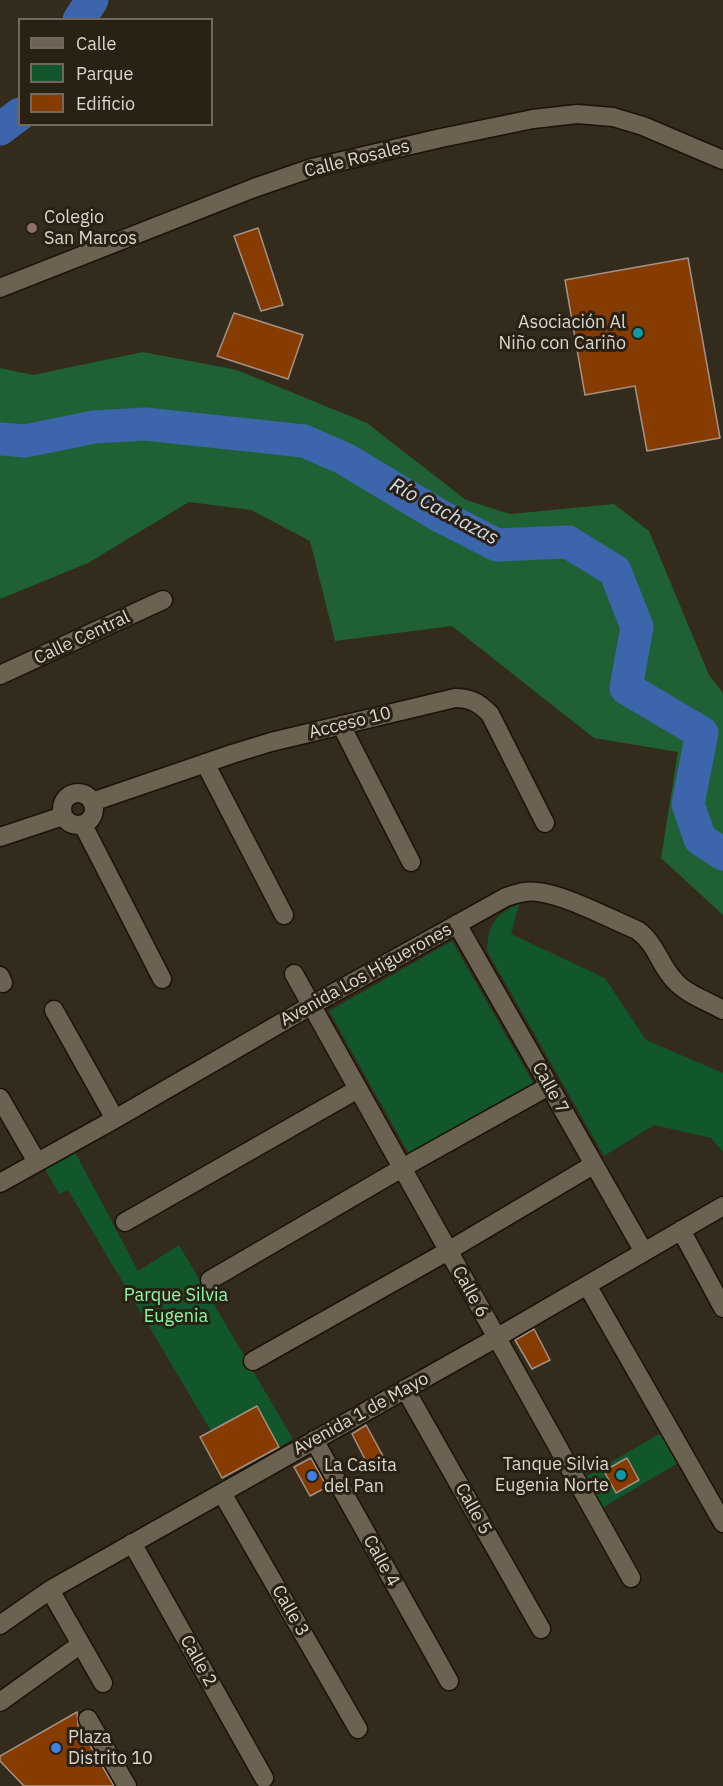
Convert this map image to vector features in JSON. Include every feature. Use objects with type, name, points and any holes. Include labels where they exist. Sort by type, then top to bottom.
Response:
[{"type":"street","name":"Calle Rosales","points":[[0,288],[254,188],[312,168],[534,119],[577,114],[613,117],[643,126],[723,160]]},
{"type":"street","name":"Calle Central","points":[[0,675],[164,600]]},
{"type":"street","name":"Acceso 10","points":[[92,802],[271,742],[455,698],[466,698],[479,703],[490,714],[545,823]]},
{"type":"street","points":[[341,725],[411,862]]},
{"type":"street","points":[[206,763],[284,915]]},
{"type":"street","points":[[81,794],[92,802],[91,818],[83,825],[74,825],[63,816],[62,806],[71,795],[81,794]]},
{"type":"street","points":[[0,837],[63,816]]},
{"type":"street","points":[[83,825],[162,980]]},
{"type":"street","name":"Avenida Los Higuerones","points":[[0,1183],[312,1005],[506,897],[520,892],[535,891],[551,894],[637,930],[650,941],[674,981],[723,1010]]},
{"type":"street","name":"Calle 7","points":[[457,924],[644,1252]]},
{"type":"street","name":"Calle 6","points":[[294,974],[631,1578]]},
{"type":"street","points":[[54,1010],[115,1119]]},
{"type":"street","points":[[210,1280],[402,1168],[549,1086]]},
{"type":"street","points":[[125,1222],[358,1089]]},
{"type":"street","points":[[0,1098],[38,1162]]},
{"type":"street","points":[[253,1361],[448,1251],[593,1165]]},
{"type":"street","name":"Avenida 1 de Mayo","points":[[0,1625],[50,1590],[496,1338],[723,1206]]},
{"type":"street","points":[[681,1230],[723,1308]]},
{"type":"street","points":[[587,1285],[723,1523]]},
{"type":"street","name":"Calle 5","points":[[405,1389],[541,1629]]},
{"type":"street","name":"Calle 4","points":[[314,1440],[449,1681]]},
{"type":"street","name":"Calle 3","points":[[222,1493],[357,1729]]},
{"type":"street","name":"Calle 2","points":[[132,1543],[264,1778]]},
{"type":"street","points":[[50,1590],[103,1683]]},
{"type":"street","points":[[0,1702],[81,1644]]},
{"type":"street","points":[[88,1719],[127,1786]]},
{"type":"green space","points":[[143,352],[237,370],[367,423],[466,500],[510,514],[614,504],[649,531],[709,675],[723,693],[723,915],[661,858],[678,752],[594,738],[452,626],[335,641],[310,541],[251,510],[189,502],[88,563],[0,599],[0,368],[33,375]]},
{"type":"green space","points":[[519,904],[511,934],[605,978],[646,1040],[723,1073],[723,1152],[711,1138],[654,1125],[604,1156],[487,951],[489,934],[494,922],[504,912]]},
{"type":"green space","points":[[452,941],[535,1086],[409,1154],[329,1011]]},
{"type":"green space","name":"Parque Silvia Eugenia","points":[[75,1152],[138,1271],[179,1245],[293,1439],[279,1447],[257,1406],[211,1431],[68,1190],[59,1194],[45,1169]]},
{"type":"green space","points":[[661,1433],[678,1463],[602,1508],[585,1477]],"holes":[[[626,1458],[639,1480],[617,1493],[604,1471]]]},
{"type":"building","points":[[258,228],[283,305],[261,311],[234,236]]},
{"type":"building","name":"Asociación Al Niño con Cariño","points":[[688,258],[720,438],[647,451],[635,386],[585,395],[565,280]]},
{"type":"building","points":[[234,313],[303,335],[288,379],[217,356]]},
{"type":"building","points":[[534,1329],[550,1360],[532,1369],[515,1340]]},
{"type":"building","points":[[257,1406],[279,1447],[222,1478],[200,1437]]},
{"type":"building","points":[[366,1425],[383,1456],[368,1465],[352,1434]]},
{"type":"building","name":"La Casita del Pan","points":[[311,1458],[327,1487],[310,1496],[294,1467]]},
{"type":"building","name":"Tanque Silvia Eugenia Norte","points":[[627,1458],[639,1480],[616,1493],[604,1471]]},
{"type":"building","name":"Plaza Distrito 10","points":[[77,1712],[78,1725],[114,1786],[24,1786],[0,1761],[0,1756]]},
{"type":"waterway","points":[[80,18],[92,0]]},
{"type":"waterway","points":[[0,129],[18,116]]},
{"type":"waterway","name":"Río Cachazas","points":[[0,439],[25,441],[94,427],[145,424],[304,441],[345,459],[440,516],[497,545],[568,542],[615,571],[637,627],[626,688],[702,733],[688,804],[700,839],[723,854]]},
{"type":"place","name":"Colegio San Marcos","points":[[32,228]]},
{"type":"place","name":"Asociación Al Niño con Cariño","points":[[638,333]]},
{"type":"place","name":"Tanque Silvia Eugenia Norte","points":[[621,1475]]},
{"type":"place","name":"La Casita del Pan","points":[[312,1476]]},
{"type":"place","name":"Plaza Distrito 10","points":[[56,1748]]}]
